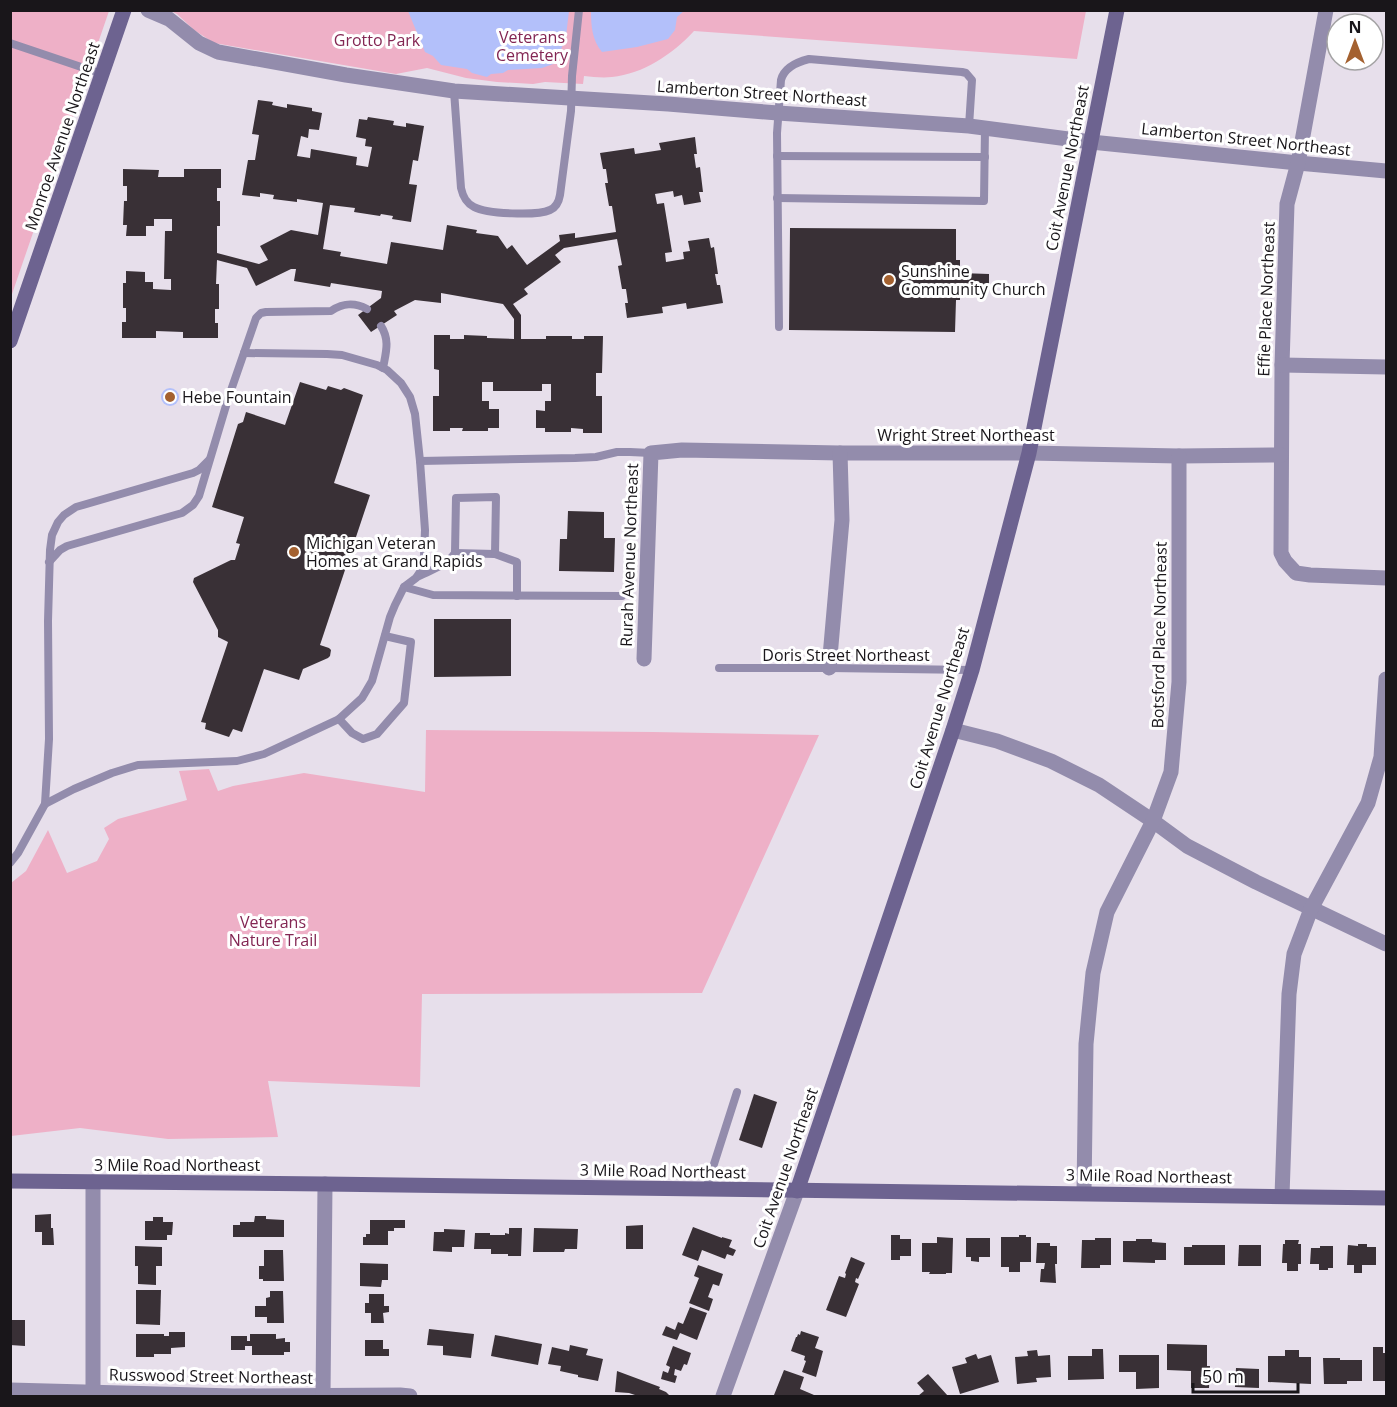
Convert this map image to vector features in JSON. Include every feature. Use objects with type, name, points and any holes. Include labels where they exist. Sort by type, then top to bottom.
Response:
[{"type":"main road","name":"Monroe Avenue Northeast","points":[[10,341],[124,10]]},
{"type":"main road","name":"Coit Avenue Northeast","points":[[797,1191],[972,670],[1029,453],[1117,10]]},
{"type":"main road","name":"3 Mile Road Northeast","points":[[10,1181],[1386,1198]]},
{"type":"street","name":"Lamberton Street Northeast","points":[[148,10],[169,19],[199,43],[218,52],[346,75],[454,91],[969,126],[1091,142],[1386,171]]},
{"type":"street","name":"Effie Place Northeast","points":[[1326,10],[1298,163],[1287,204],[1282,364],[1281,553],[1296,573],[1386,578]]},
{"type":"street","points":[[1282,364],[1386,367]]},
{"type":"street","name":"Wright Street Northeast","points":[[651,453],[682,450],[1179,456],[1281,455]]},
{"type":"street","name":"Rurah Avenue Northeast","points":[[644,659],[651,453]]},
{"type":"street","points":[[829,668],[842,520],[840,453]]},
{"type":"street","name":"Botsford Place Northeast","points":[[1084,1193],[1086,1044],[1093,973],[1107,912],[1153,821],[1171,772],[1179,682],[1179,456]]},
{"type":"street","points":[[1282,1196],[1289,994],[1294,954],[1311,909],[1368,803],[1381,757],[1386,679]]},
{"type":"street","points":[[953,730],[997,741],[1051,761],[1099,785],[1187,846],[1256,882],[1386,944]]},
{"type":"street","points":[[93,1182],[93,1395]]},
{"type":"street","points":[[323,1396],[325,1184]]},
{"type":"street","name":"Coit Avenue Northeast","points":[[723,1396],[797,1191]]},
{"type":"street","name":"Russwood Street Northeast","points":[[10,1390],[93,1395],[410,1396]]},
{"type":"lane","points":[[454,91],[464,199],[472,206],[484,210],[541,213],[550,210],[556,205],[561,184],[571,111],[570,99],[579,10]]},
{"type":"lane","points":[[10,43],[102,74]]},
{"type":"lane","points":[[778,327],[778,113],[784,73],[804,60],[815,59],[966,73],[973,84],[969,126]]},
{"type":"lane","points":[[777,198],[984,201],[985,128]]},
{"type":"lane","points":[[777,156],[985,157]]},
{"type":"lane","points":[[49,562],[67,546],[182,513],[193,505],[199,496],[256,318],[263,312],[331,311],[347,304],[367,309]]},
{"type":"lane","points":[[381,326],[387,344],[383,368]]},
{"type":"lane","points":[[244,353],[334,354],[383,368],[396,377],[406,390],[415,414],[425,523],[423,565],[416,578]]},
{"type":"lane","points":[[420,461],[575,458],[596,457],[617,452],[651,453]]},
{"type":"lane","points":[[10,863],[45,804],[50,739],[49,562],[51,542],[57,522],[76,507],[193,473],[210,459]]},
{"type":"lane","points":[[45,804],[102,777],[138,765],[237,761],[254,758],[339,719],[369,689],[394,605],[404,587],[416,578],[443,565],[455,553],[456,498],[496,497],[495,554]]},
{"type":"lane","points":[[455,553],[495,554],[517,562],[517,596]]},
{"type":"lane","points":[[404,587],[433,595],[622,596]]},
{"type":"lane","points":[[339,719],[352,733],[363,739],[377,734],[404,703],[411,642],[385,636]]},
{"type":"lane","name":"Doris Street Northeast","points":[[719,668],[972,670]]},
{"type":"lane","points":[[706,1189],[737,1092]]},
{"type":"green space","points":[[11,11],[109,11],[11,297]]},
{"type":"green space","name":"Veterans Cemetery","points":[[171,11],[1086,11],[1077,59],[694,31],[667,55],[635,72],[609,77],[584,76],[583,84],[545,82],[533,84],[466,78],[427,68],[396,74],[214,43]]},
{"type":"green space","name":"Veterans Nature Trail","points":[[426,730],[819,735],[702,993],[422,994],[420,1087],[268,1081],[278,1137],[168,1139],[80,1128],[11,1136],[11,883],[26,871],[48,830],[67,873],[97,861],[109,839],[104,828],[118,819],[187,800],[179,771],[209,769],[218,791],[233,786],[304,773],[425,792]]},
{"type":"water","points":[[591,10],[684,11],[677,17],[675,30],[668,39],[637,47],[602,52],[593,33]]},
{"type":"water","points":[[408,11],[569,11],[566,36],[556,63],[542,68],[508,70],[487,77],[472,73],[467,69],[441,65],[433,56],[425,52]]},
{"type":"water","name":"Hebe Fountain","points":[[170,388],[176,391],[179,397],[176,403],[170,406],[164,403],[161,397],[164,391]]},
{"type":"building","points":[[258,100],[273,102],[272,105],[287,108],[287,104],[312,108],[312,111],[322,113],[319,130],[309,129],[308,138],[301,136],[297,156],[310,158],[311,149],[357,157],[356,165],[368,167],[372,147],[365,146],[366,139],[356,137],[359,119],[367,120],[368,117],[394,121],[393,125],[406,127],[406,123],[424,126],[418,161],[413,160],[409,184],[417,185],[411,222],[392,219],[393,216],[354,212],[355,208],[330,205],[323,249],[341,252],[340,256],[387,264],[391,242],[443,250],[447,225],[498,236],[507,249],[512,245],[527,265],[560,241],[559,235],[575,233],[575,238],[616,232],[605,183],[608,183],[606,169],[603,169],[600,153],[634,148],[635,154],[661,150],[659,143],[695,137],[696,168],[700,167],[703,192],[699,192],[701,202],[684,205],[682,195],[674,197],[673,191],[655,194],[657,204],[664,203],[672,252],[665,253],[666,262],[684,259],[683,252],[690,251],[688,241],[709,238],[711,248],[714,247],[718,274],[715,274],[717,285],[720,285],[723,303],[687,309],[686,303],[662,307],[663,313],[627,318],[625,303],[628,303],[626,289],[622,289],[618,266],[622,265],[617,239],[564,248],[555,255],[561,262],[524,289],[528,294],[513,304],[521,315],[521,339],[572,336],[572,339],[584,339],[584,336],[603,336],[602,373],[596,373],[596,396],[602,396],[602,433],[583,433],[583,429],[571,428],[571,432],[545,432],[545,428],[536,428],[536,410],[545,411],[545,401],[551,401],[551,384],[542,384],[542,391],[493,391],[493,382],[482,382],[482,401],[489,401],[489,409],[499,409],[499,428],[488,428],[488,431],[462,431],[463,428],[450,428],[450,431],[433,431],[433,396],[439,396],[439,370],[434,369],[434,335],[450,335],[450,339],[464,339],[464,335],[514,339],[514,319],[503,304],[441,293],[441,303],[415,300],[394,311],[397,315],[371,332],[358,315],[381,298],[382,291],[331,283],[330,287],[294,281],[296,269],[291,269],[256,286],[247,268],[217,260],[216,284],[219,284],[219,309],[215,309],[215,323],[218,323],[218,338],[183,338],[183,332],[156,331],[156,338],[122,338],[122,322],[126,322],[126,308],[123,308],[123,283],[126,283],[126,271],[145,272],[145,282],[153,282],[153,289],[171,290],[171,279],[164,279],[165,231],[172,231],[172,219],[154,219],[154,226],[146,226],[146,236],[126,236],[127,225],[123,225],[127,186],[123,186],[123,169],[159,170],[158,177],[184,177],[184,169],[221,169],[221,188],[217,188],[217,201],[220,201],[220,226],[217,226],[217,253],[259,264],[268,260],[260,246],[291,230],[318,235],[323,203],[297,199],[297,202],[273,199],[274,195],[260,193],[260,197],[242,195],[248,160],[255,160],[259,135],[252,134]]},
{"type":"building","name":"Sunshine Community Church","points":[[790,228],[956,229],[956,260],[960,260],[960,273],[989,274],[989,287],[960,287],[960,300],[956,300],[955,332],[789,330]]},
{"type":"building","name":"Michigan Veteran Homes at Grand Rapids","points":[[300,382],[326,390],[328,386],[341,390],[344,388],[363,395],[334,483],[370,495],[320,645],[331,650],[330,656],[303,669],[299,680],[264,669],[242,732],[233,729],[229,737],[205,729],[206,723],[201,722],[228,642],[218,637],[218,630],[193,582],[194,578],[235,560],[240,544],[236,543],[244,517],[212,507],[238,424],[243,422],[246,412],[285,425]]},
{"type":"building","points":[[568,511],[604,512],[604,538],[615,538],[614,572],[559,571],[560,539],[567,539]]},
{"type":"building","name":"Michigan Veteran Homes at Grand Rapids","points":[[434,619],[511,619],[511,676],[434,677]]},
{"type":"building","points":[[754,1094],[777,1102],[762,1148],[739,1140]]},
{"type":"building","points":[[51,1214],[54,1245],[42,1245],[42,1232],[35,1232],[35,1215]]},
{"type":"building","points":[[255,1216],[284,1220],[284,1237],[233,1237],[233,1225],[240,1225],[240,1222],[254,1222]]},
{"type":"building","points":[[153,1217],[163,1217],[163,1222],[173,1222],[172,1235],[167,1235],[167,1240],[145,1240],[145,1221],[153,1221]]},
{"type":"building","points":[[370,1220],[405,1220],[405,1228],[394,1228],[394,1231],[388,1231],[388,1245],[363,1245],[363,1237],[370,1234]]},
{"type":"building","points":[[643,1225],[643,1249],[626,1249],[626,1226]]},
{"type":"building","points":[[693,1227],[732,1240],[729,1247],[736,1250],[733,1256],[727,1254],[725,1259],[702,1250],[698,1261],[682,1255]]},
{"type":"building","points":[[509,1228],[522,1228],[521,1256],[491,1254],[491,1249],[474,1249],[475,1233],[505,1235],[505,1233],[509,1234]]},
{"type":"building","points":[[534,1228],[578,1229],[577,1249],[565,1249],[564,1252],[533,1252]]},
{"type":"building","points":[[444,1229],[465,1230],[464,1247],[452,1247],[452,1252],[433,1251],[434,1232],[444,1232]]},
{"type":"building","points":[[891,1235],[900,1235],[900,1239],[911,1239],[911,1256],[900,1256],[900,1260],[891,1260]]},
{"type":"building","points":[[1019,1235],[1031,1237],[1031,1262],[1020,1262],[1020,1272],[1009,1272],[1009,1267],[1001,1267],[1001,1237],[1019,1237]]},
{"type":"building","points":[[937,1237],[953,1238],[952,1273],[922,1272],[922,1243],[937,1243]]},
{"type":"building","points":[[966,1238],[990,1238],[990,1257],[979,1257],[979,1262],[971,1261],[971,1257],[966,1257]]},
{"type":"building","points":[[1095,1238],[1111,1238],[1111,1265],[1100,1265],[1100,1268],[1081,1268],[1082,1240],[1095,1240]]},
{"type":"building","points":[[1136,1239],[1152,1239],[1152,1242],[1166,1243],[1166,1260],[1155,1260],[1155,1263],[1123,1262],[1123,1241],[1136,1241]]},
{"type":"building","points":[[1285,1240],[1299,1240],[1298,1244],[1301,1244],[1301,1264],[1298,1264],[1298,1271],[1287,1271],[1287,1263],[1282,1263]]},
{"type":"building","points":[[1037,1243],[1050,1243],[1050,1246],[1057,1246],[1056,1283],[1040,1282],[1041,1269],[1044,1269],[1045,1263],[1036,1263]]},
{"type":"building","points":[[1358,1244],[1376,1247],[1376,1265],[1362,1265],[1362,1273],[1354,1273],[1354,1265],[1347,1265],[1348,1245],[1358,1246]]},
{"type":"building","points":[[1192,1245],[1225,1245],[1225,1265],[1184,1265],[1184,1247],[1192,1247]]},
{"type":"building","points":[[1239,1245],[1261,1245],[1261,1266],[1238,1266]]},
{"type":"building","points":[[135,1246],[162,1247],[162,1266],[156,1266],[156,1285],[138,1284]]},
{"type":"building","points":[[1320,1246],[1333,1246],[1333,1268],[1319,1270],[1319,1264],[1310,1264],[1311,1248],[1320,1248]]},
{"type":"building","points":[[264,1250],[283,1250],[284,1281],[259,1279],[259,1266],[264,1266]]},
{"type":"building","points":[[851,1257],[865,1263],[858,1279],[856,1278],[855,1282],[859,1284],[846,1317],[826,1310],[839,1276],[845,1278]]},
{"type":"building","points":[[360,1263],[388,1264],[388,1280],[382,1280],[381,1287],[360,1286]]},
{"type":"building","points":[[698,1265],[723,1274],[719,1286],[713,1284],[708,1297],[713,1299],[709,1311],[689,1303],[699,1278],[694,1276]]},
{"type":"building","points":[[136,1290],[161,1290],[160,1325],[136,1324]]},
{"type":"building","points":[[270,1291],[283,1291],[284,1323],[267,1323],[267,1317],[255,1317],[255,1306],[266,1306],[266,1298],[270,1297]]},
{"type":"building","points":[[369,1294],[384,1294],[384,1306],[389,1306],[389,1312],[383,1313],[384,1323],[371,1323],[371,1313],[365,1313],[365,1303],[369,1303]]},
{"type":"building","points":[[690,1307],[707,1313],[697,1340],[680,1333],[677,1340],[662,1335],[666,1326],[675,1330],[678,1322],[683,1324]]},
{"type":"building","points":[[10,1320],[25,1320],[25,1346],[10,1345]]},
{"type":"building","points":[[429,1329],[474,1334],[471,1358],[443,1355],[443,1346],[427,1345]]},
{"type":"building","points":[[801,1331],[819,1337],[815,1348],[823,1351],[816,1377],[802,1372],[806,1361],[805,1356],[791,1351]]},
{"type":"building","points":[[169,1332],[185,1332],[185,1347],[171,1348],[171,1354],[136,1357],[136,1334],[169,1336]]},
{"type":"building","points":[[250,1334],[276,1334],[276,1339],[285,1338],[285,1342],[290,1342],[290,1352],[284,1352],[284,1355],[252,1355],[252,1346],[245,1346],[245,1350],[231,1350],[231,1336],[247,1336],[247,1341],[250,1341]]},
{"type":"building","points":[[495,1335],[542,1344],[538,1365],[491,1356]]},
{"type":"building","points":[[365,1340],[383,1340],[383,1349],[389,1349],[389,1356],[365,1356]]},
{"type":"building","points":[[1167,1344],[1207,1345],[1207,1366],[1210,1366],[1209,1388],[1191,1388],[1191,1371],[1167,1370]]},
{"type":"building","points":[[570,1345],[588,1349],[586,1355],[603,1359],[598,1381],[560,1371],[561,1366],[548,1364],[552,1347],[569,1351]]},
{"type":"building","points":[[673,1346],[691,1353],[687,1365],[684,1364],[681,1371],[675,1369],[674,1375],[677,1376],[675,1383],[661,1379],[663,1371],[668,1373],[670,1367],[666,1365]]},
{"type":"building","points":[[1373,1347],[1383,1347],[1383,1353],[1386,1353],[1386,1381],[1373,1381]]},
{"type":"building","points":[[1092,1349],[1103,1349],[1104,1379],[1068,1380],[1068,1356],[1092,1356]]},
{"type":"building","points":[[1037,1350],[1038,1356],[1050,1355],[1051,1377],[1036,1378],[1037,1382],[1017,1384],[1015,1357],[1028,1356],[1027,1351]]},
{"type":"building","points":[[1285,1350],[1299,1350],[1299,1357],[1311,1357],[1311,1384],[1268,1382],[1268,1356],[1285,1356]]},
{"type":"building","points":[[976,1354],[978,1359],[991,1355],[999,1382],[960,1394],[952,1367],[967,1363],[965,1358]]},
{"type":"building","points":[[1119,1355],[1159,1355],[1159,1388],[1136,1389],[1136,1372],[1119,1372]]},
{"type":"building","points":[[1323,1358],[1362,1360],[1362,1381],[1347,1381],[1347,1384],[1324,1384]]},
{"type":"building","points":[[1236,1368],[1259,1369],[1259,1388],[1235,1387]]},
{"type":"building","points":[[784,1370],[804,1377],[800,1389],[814,1395],[774,1395]]},
{"type":"building","points":[[617,1371],[660,1387],[659,1389],[670,1396],[638,1396],[615,1392]]},
{"type":"building","points":[[928,1374],[948,1396],[918,1396],[924,1391],[917,1383]]},
{"type":"place","name":"Sunshine Community Church","points":[[889,280]]},
{"type":"place","name":"Hebe Fountain","points":[[170,397]]},
{"type":"place","name":"Michigan Veteran Homes at Grand Rapids","points":[[294,552]]},
{"type":"park label","name":"Grotto Park","points":[[377,40]]}]
